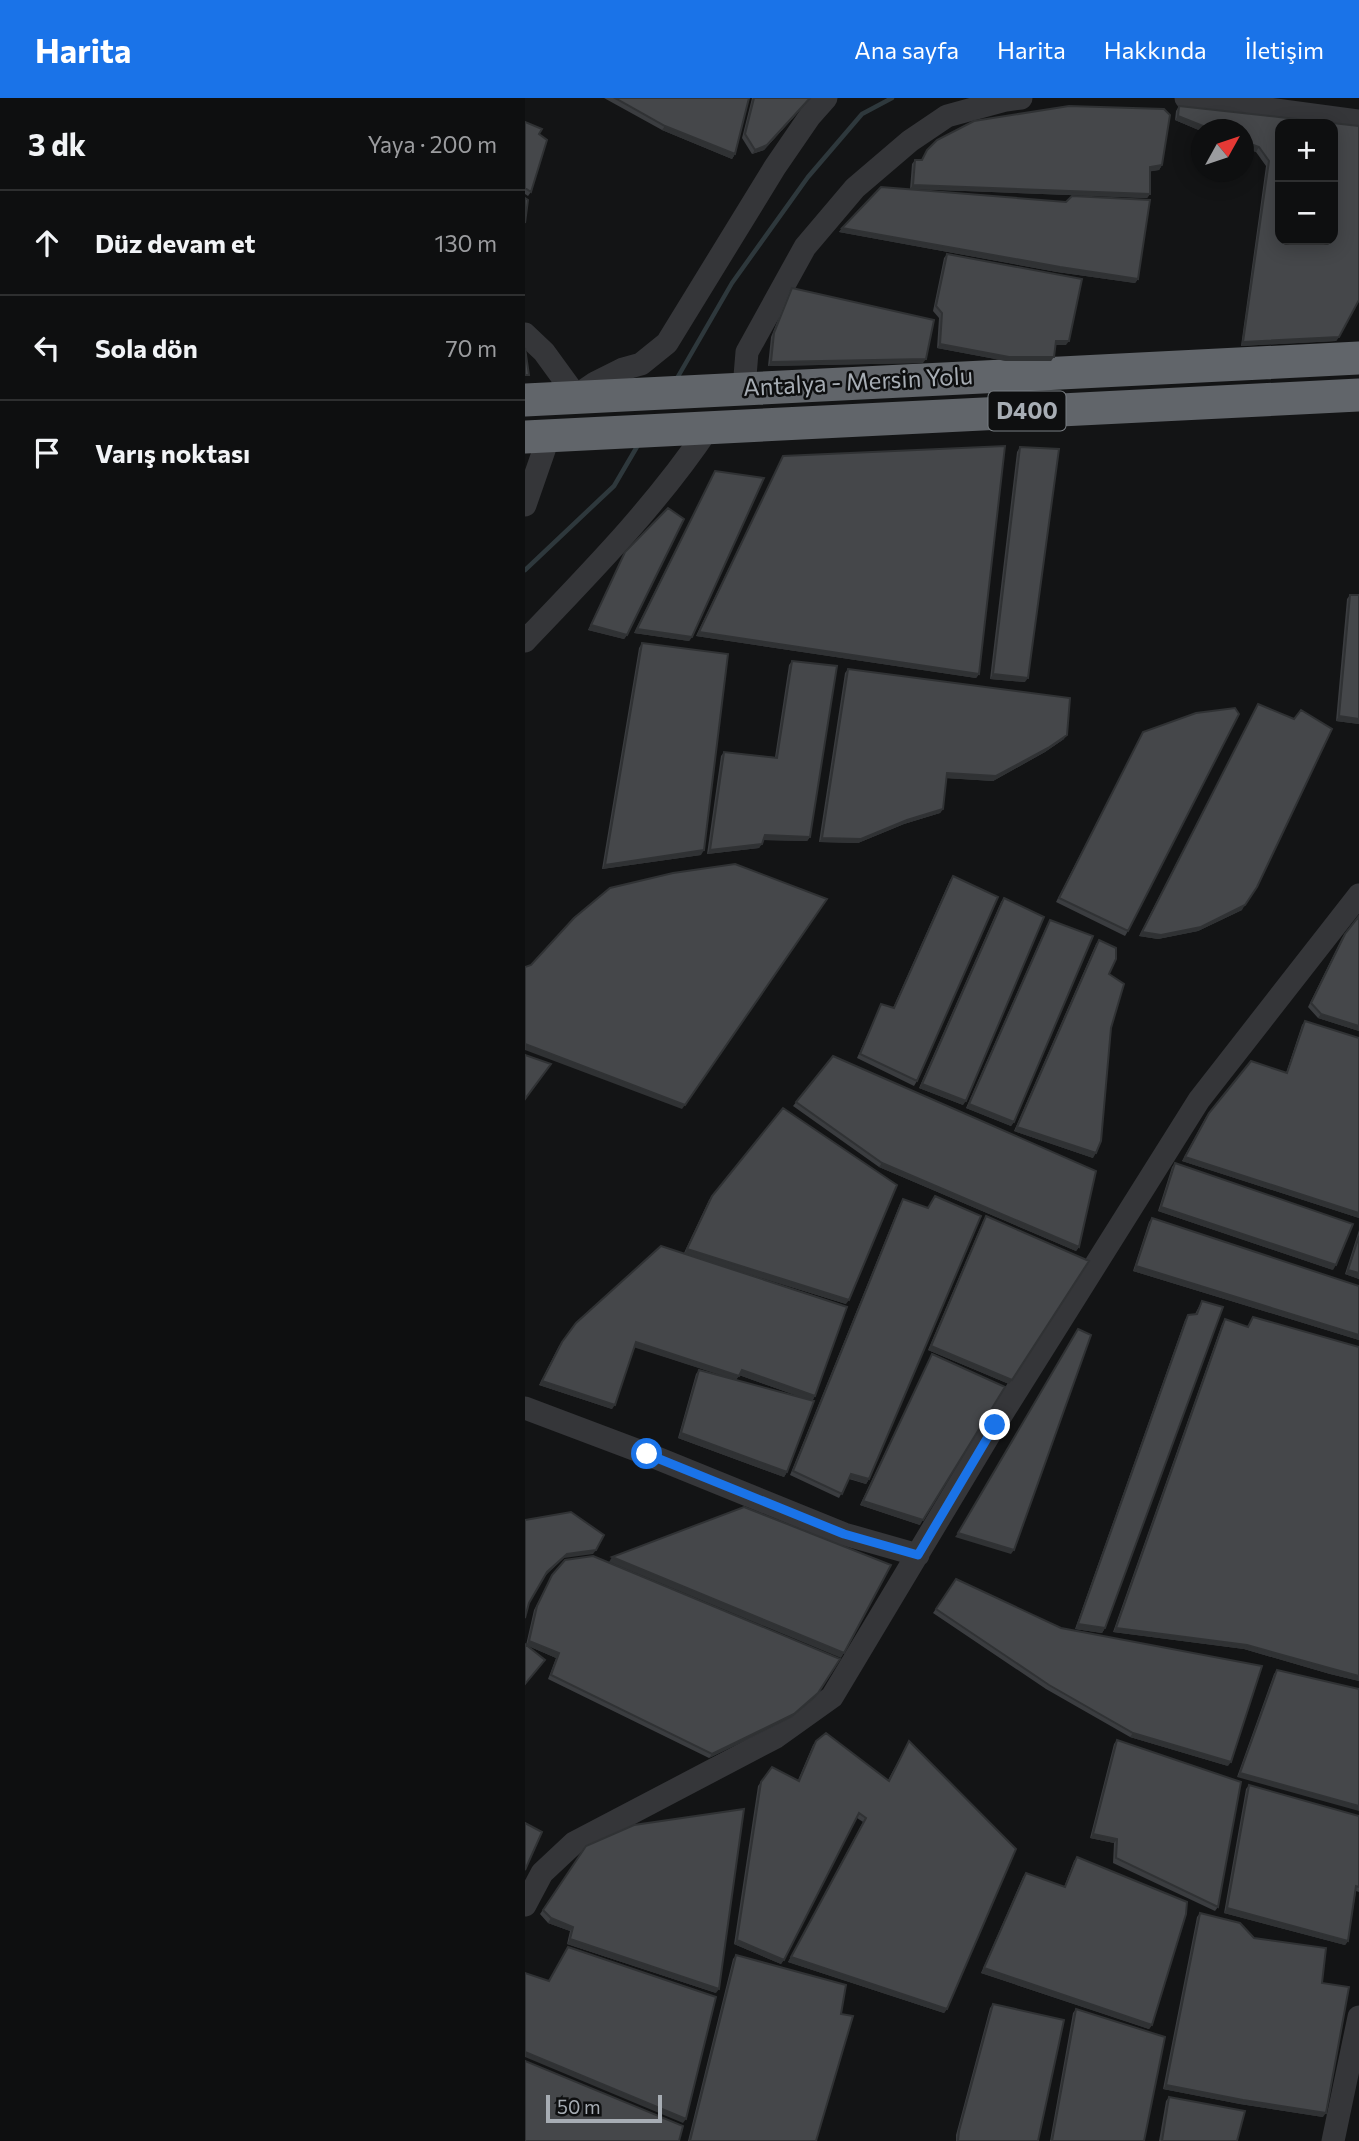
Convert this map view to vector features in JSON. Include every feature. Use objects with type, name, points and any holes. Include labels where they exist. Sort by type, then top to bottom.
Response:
[{"type":"highway","name":"Antalya - Mersin Yolu","points":[[525,400],[1359,358]]},
{"type":"highway","name":"Antalya - Mersin Yolu","points":[[537,436],[1359,395]]},
{"type":"street","points":[[525,334],[591,395],[595,383],[623,369],[642,364],[667,343],[775,167],[810,116],[826,98]]},
{"type":"street","points":[[744,387],[747,352],[805,247],[855,188],[910,141],[947,116],[1021,98]]},
{"type":"street","points":[[1186,98],[1359,121]]},
{"type":"street","points":[[525,641],[682,468],[701,427]]},
{"type":"street","points":[[525,505],[537,436]]},
{"type":"street","points":[[525,1905],[543,1873],[574,1843],[776,1737],[832,1697],[995,1425],[1199,1100],[1359,895]]},
{"type":"street","points":[[525,1408],[844,1534],[918,1555]]},
{"type":"street","points":[[1333,2141],[1359,2017]]},
{"type":"building","points":[[615,98],[749,98],[735,154],[665,126]]},
{"type":"building","points":[[754,98],[810,98],[767,145],[755,150],[745,134]]},
{"type":"building","points":[[1069,106],[1164,109],[1170,115],[1162,165],[1150,167],[1150,194],[913,185],[915,160],[922,160],[937,140],[974,121]]},
{"type":"building","points":[[1179,106],[1296,119],[1275,119],[1275,245],[1338,245],[1338,124],[1359,126],[1359,300],[1339,337],[1243,342],[1269,161],[1259,147],[1254,145],[1254,119],[1191,119],[1191,121],[1178,116]]},
{"type":"building","points":[[525,122],[542,129],[539,134],[547,140],[531,192],[525,188]]},
{"type":"building","points":[[881,187],[1066,202],[1072,196],[1150,200],[1138,279],[842,228]]},
{"type":"building","points":[[525,198],[528,200],[525,223]]},
{"type":"building","points":[[947,254],[1082,279],[1069,341],[1056,341],[1054,357],[1009,357],[940,344],[942,313],[936,306]]},
{"type":"building","points":[[792,288],[934,320],[926,359],[771,362],[774,333]]},
{"type":"building","points":[[525,348],[529,375],[525,375]]},
{"type":"building","points":[[1005,446],[979,674],[699,632],[783,456]]},
{"type":"building","points":[[1020,447],[1059,449],[1028,678],[993,674]]},
{"type":"building","points":[[715,471],[764,478],[692,637],[637,629]]},
{"type":"building","points":[[668,508],[684,519],[627,635],[591,625],[625,552]]},
{"type":"building","points":[[1350,595],[1359,595],[1359,719],[1339,716]]},
{"type":"building","points":[[642,643],[728,654],[704,850],[605,865]]},
{"type":"building","points":[[792,661],[837,666],[810,837],[765,835],[762,844],[710,850],[724,752],[777,758]]},
{"type":"building","points":[[848,669],[1070,698],[1067,735],[996,776],[947,773],[943,809],[861,839],[822,838]]},
{"type":"building","points":[[1258,704],[1294,719],[1301,710],[1332,729],[1257,887],[1245,905],[1201,927],[1161,935],[1142,932]]},
{"type":"building","points":[[1235,708],[1239,714],[1128,931],[1059,898],[1143,732],[1196,713]]},
{"type":"building","points":[[735,864],[827,899],[685,1105],[525,1044],[525,967],[531,965],[574,918],[610,888],[673,873]]},
{"type":"building","points":[[953,876],[998,897],[917,1081],[860,1054],[881,1004],[894,1008]]},
{"type":"building","points":[[1004,898],[1044,917],[966,1101],[922,1084]]},
{"type":"building","points":[[1359,916],[1359,1026],[1321,1014],[1311,1003],[1345,934]]},
{"type":"building","points":[[1050,920],[1093,936],[1014,1122],[969,1104]]},
{"type":"building","points":[[1099,940],[1116,948],[1116,959],[1109,974],[1124,984],[1111,1028],[1101,1141],[1096,1153],[1017,1127]]},
{"type":"building","points":[[1305,1021],[1359,1038],[1359,1213],[1185,1157],[1209,1113],[1251,1061],[1287,1073]]},
{"type":"building","points":[[525,1055],[551,1064],[525,1099]]},
{"type":"building","points":[[833,1056],[1096,1171],[1079,1247],[882,1163],[796,1102]]},
{"type":"building","points":[[783,1108],[897,1185],[849,1300],[687,1249],[712,1196]]},
{"type":"building","points":[[1175,1163],[1353,1224],[1336,1265],[1161,1207]]},
{"type":"building","points":[[935,1196],[981,1216],[869,1479],[851,1474],[842,1494],[793,1471],[903,1199],[928,1208]]},
{"type":"building","points":[[986,1216],[1089,1261],[1012,1380],[931,1346]]},
{"type":"building","points":[[1152,1218],[1359,1286],[1359,1335],[1136,1266]]},
{"type":"building","points":[[1359,1236],[1359,1273],[1348,1270]]},
{"type":"building","points":[[661,1246],[847,1307],[815,1396],[742,1370],[739,1376],[636,1342],[615,1405],[542,1381],[562,1342],[576,1323]]},
{"type":"building","points":[[1202,1301],[1223,1307],[1105,1628],[1078,1624],[1188,1315],[1197,1314]]},
{"type":"building","points":[[1253,1317],[1359,1347],[1359,1676],[1247,1645],[1116,1628],[1225,1319],[1248,1327]]},
{"type":"building","points":[[1078,1329],[1091,1335],[1014,1550],[958,1533]]},
{"type":"building","points":[[932,1354],[1005,1387],[923,1520],[863,1501]]},
{"type":"building","points":[[699,1370],[814,1401],[787,1472],[681,1433]]},
{"type":"building","points":[[744,1507],[891,1565],[844,1653],[612,1557]]},
{"type":"building","points":[[571,1512],[604,1535],[596,1550],[567,1554],[547,1572],[529,1603],[525,1618],[525,1520]]},
{"type":"building","points":[[593,1556],[840,1659],[818,1693],[794,1714],[712,1754],[551,1675],[559,1653],[529,1641],[537,1606],[552,1575],[565,1560]]},
{"type":"building","points":[[956,1579],[1061,1628],[1262,1666],[1231,1762],[1133,1733],[1049,1685],[936,1609]]},
{"type":"building","points":[[525,1644],[545,1660],[525,1684]]},
{"type":"building","points":[[1277,1670],[1359,1689],[1359,1806],[1240,1773]]},
{"type":"building","points":[[826,1733],[889,1781],[909,1741],[1016,1849],[947,2009],[791,1957],[866,1818],[859,1813],[784,1960],[737,1940],[761,1782],[772,1767],[799,1781],[816,1741]]},
{"type":"building","points":[[1117,1740],[1241,1782],[1218,1907],[1116,1858],[1117,1839],[1093,1834]]},
{"type":"building","points":[[1249,1785],[1359,1816],[1359,1887],[1356,1886],[1348,1941],[1227,1908]]},
{"type":"building","points":[[744,1809],[719,1989],[570,1939],[573,1927],[551,1918],[543,1910],[586,1846],[634,1825]]},
{"type":"building","points":[[525,1823],[542,1832],[525,1870]]},
{"type":"building","points":[[1077,1857],[1187,1902],[1186,1914],[1152,2025],[984,1968],[1026,1873],[1065,1887]]},
{"type":"building","points":[[1200,1913],[1240,1923],[1254,1938],[1326,1948],[1322,1983],[1349,1987],[1326,2113],[1166,2085]]},
{"type":"building","points":[[568,1947],[716,1997],[686,2119],[525,2052],[525,1973],[549,1981]]},
{"type":"building","points":[[736,1955],[846,1985],[841,2014],[853,2016],[816,2141],[690,2141]]},
{"type":"building","points":[[993,2004],[1064,2020],[1038,2141],[958,2141]]},
{"type":"building","points":[[1076,2009],[1165,2037],[1144,2141],[1052,2141]]},
{"type":"building","points":[[525,2061],[683,2126],[679,2141],[525,2141]]},
{"type":"building","points":[[1169,2097],[1245,2111],[1237,2141],[1162,2141]]},
{"type":"waterway","points":[[676,380],[732,283],[808,177],[862,114],[892,98]]},
{"type":"waterway","points":[[525,570],[614,486],[638,445]]},
{"type":"route","points":[[647,1454],[844,1534],[918,1555],[995,1425]]}]
